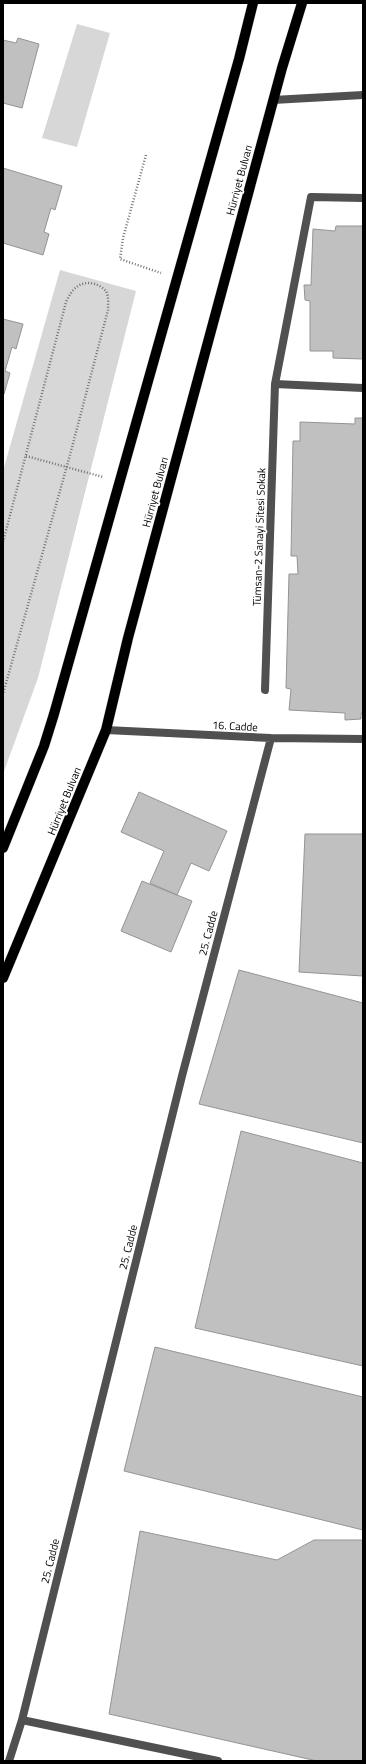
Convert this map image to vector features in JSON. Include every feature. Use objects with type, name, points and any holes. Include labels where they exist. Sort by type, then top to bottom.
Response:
[{"type":"main road","points":[[3,848],[44,746],[239,59],[253,3]]},
{"type":"main road","name":"Hürriyet Bulvarı","points":[[3,978],[106,730],[128,638],[273,100],[302,3]]},
{"type":"lane","points":[[273,100],[363,94]]},
{"type":"lane","name":"Tümsan-2 Sanayi Sitesi Sokak","points":[[265,690],[274,384],[311,197],[363,198]]},
{"type":"lane","points":[[274,384],[363,388]]},
{"type":"lane","name":"16. Cadde","points":[[106,730],[271,738],[363,739]]},
{"type":"lane","name":"25. Cadde","points":[[9,1761],[22,1720],[186,1061],[271,738]]},
{"type":"lane","points":[[22,1720],[218,1761]]},
{"type":"path","points":[[146,155],[123,238],[120,259],[176,279]]},
{"type":"path","points":[[3,542],[66,302],[70,293],[76,287],[83,283],[92,283],[100,286],[106,291],[108,310],[67,466],[3,694]]},
{"type":"path","points":[[26,456],[67,466],[118,482]]},
{"type":"shaded area","points":[[77,24],[110,33],[77,147],[42,138]]},
{"type":"shaded area","points":[[60,270],[136,291],[38,678],[3,774],[3,471]]},
{"type":"building","points":[[18,38],[39,44],[22,108],[3,103],[3,40],[16,43]]},
{"type":"building","points":[[3,168],[62,186],[55,210],[51,208],[44,232],[49,234],[43,255],[3,243]]},
{"type":"building","points":[[336,226],[363,226],[363,359],[333,358],[333,351],[310,351],[310,301],[305,300],[304,285],[311,285],[313,229],[335,231]]},
{"type":"building","points":[[3,319],[23,324],[16,349],[12,347],[5,371],[10,373],[4,394]]},
{"type":"building","points":[[355,418],[363,418],[363,713],[361,713],[361,719],[345,720],[345,713],[289,710],[291,689],[286,688],[289,574],[298,574],[297,556],[291,556],[293,441],[300,441],[300,422],[355,424]]},
{"type":"building","points":[[139,792],[227,831],[209,871],[191,863],[177,895],[150,883],[164,851],[121,832]]},
{"type":"building","points":[[305,834],[363,834],[363,976],[299,972]]},
{"type":"building","points":[[142,881],[192,901],[171,952],[121,931]]},
{"type":"building","points":[[239,970],[363,1003],[363,1143],[199,1104]]},
{"type":"building","points":[[241,1131],[363,1163],[363,1366],[195,1328]]},
{"type":"building","points":[[155,1347],[363,1397],[363,1530],[124,1471]]},
{"type":"building","points":[[140,1531],[277,1560],[314,1540],[363,1541],[363,1761],[317,1761],[109,1714]]}]
